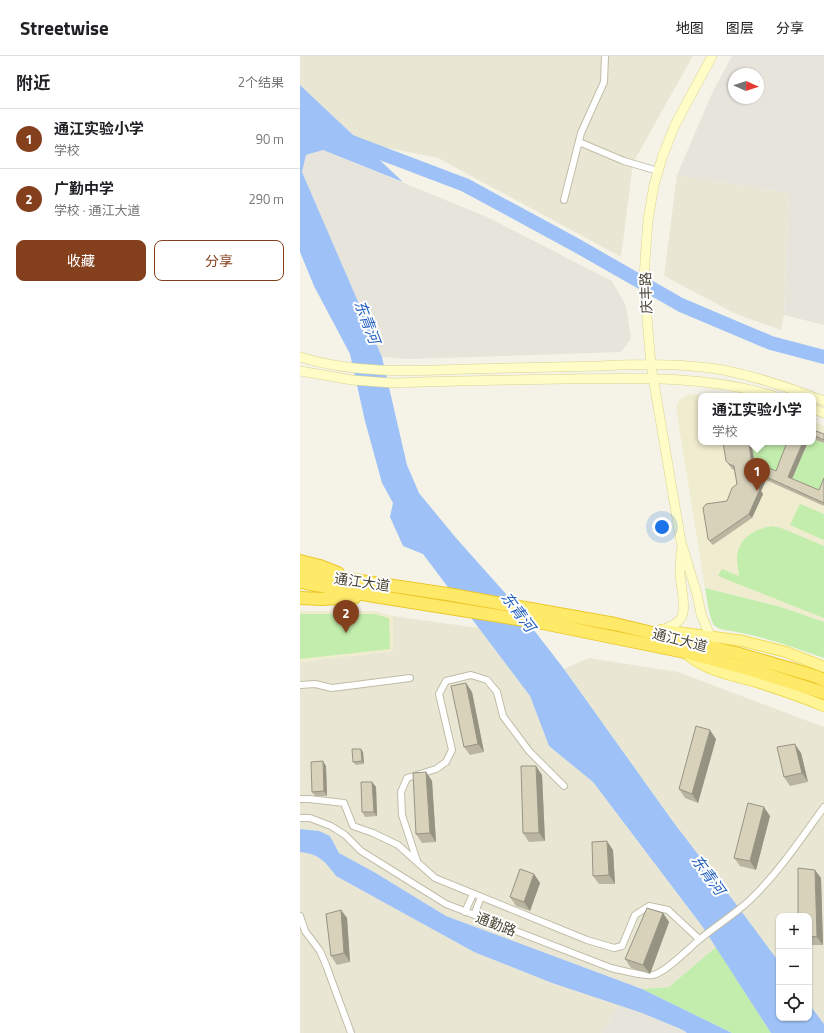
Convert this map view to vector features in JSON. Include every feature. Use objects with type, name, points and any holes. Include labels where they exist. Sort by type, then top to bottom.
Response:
[{"type":"highway","points":[[300,561],[320,566],[360,581]]},
{"type":"highway","name":"通江大道","points":[[300,572],[535,608],[615,624],[731,652],[815,676],[824,680]]},
{"type":"highway","name":"通江大道","points":[[300,582],[374,596],[543,623],[685,652],[755,671],[824,693]]},
{"type":"highway","points":[[300,598],[322,599],[374,596]]},
{"type":"main road","points":[[662,630],[742,641],[786,652],[824,667]]},
{"type":"main road","points":[[685,652],[693,660],[716,671],[758,682],[824,706]]},
{"type":"street","points":[[564,200],[581,133],[604,82],[606,56]]},
{"type":"street","name":"庆丰路","points":[[681,542],[651,365],[645,307],[645,261],[648,220],[654,184],[663,154],[675,125],[712,56]]},
{"type":"street","points":[[579,142],[624,161],[658,171]]},
{"type":"street","points":[[300,357],[346,366],[386,370],[678,365],[722,370],[751,376],[803,393]]},
{"type":"street","points":[[300,371],[352,380],[392,383],[629,378],[696,381],[717,383],[761,393]]},
{"type":"street","points":[[650,632],[662,630],[677,622],[682,616],[683,608],[680,575],[681,542]]},
{"type":"street","points":[[681,542],[697,594],[701,614],[710,636],[731,652]]},
{"type":"street","points":[[417,861],[402,815],[401,792],[407,778],[436,769],[446,762],[452,750],[439,694],[446,681],[471,675],[487,680],[498,692],[503,716],[529,751],[564,786]]},
{"type":"street","points":[[300,686],[315,684],[332,688],[410,678]]},
{"type":"street","points":[[300,799],[344,803],[353,826],[373,833],[398,845],[435,878],[587,940],[614,948],[622,946],[635,915],[649,906],[668,910],[700,939]]},
{"type":"street","name":"通勤路","points":[[300,818],[310,818],[331,826],[345,835],[361,851],[446,904],[611,968],[654,975],[668,967],[700,939],[749,901],[779,866],[824,807]]},
{"type":"street","points":[[465,912],[473,894]]},
{"type":"street","points":[[474,915],[481,897]]},
{"type":"street","points":[[300,916],[305,931],[320,951],[351,1033]]},
{"type":"shaded area","points":[[300,56],[693,56],[633,163],[621,257],[438,158],[362,143],[300,85]]},
{"type":"shaded area","points":[[732,56],[824,56],[824,325],[784,315],[789,193],[677,175],[713,91]]},
{"type":"shaded area","points":[[323,150],[487,217],[612,281],[626,306],[631,339],[621,352],[409,359],[382,357],[302,172],[306,155]]},
{"type":"shaded area","points":[[677,175],[789,193],[784,315],[781,330],[736,314],[664,276]]},
{"type":"shaded area","points":[[689,394],[698,395],[698,445],[816,445],[816,423],[824,426],[824,622],[781,607],[705,588],[676,407],[679,400]]},
{"type":"shaded area","points":[[300,611],[375,611],[393,616],[393,651],[300,662]]},
{"type":"shaded area","points":[[393,616],[479,628],[530,696],[549,746],[593,782],[702,926],[716,947],[669,987],[642,989],[446,916],[374,872],[339,853],[330,836],[319,831],[300,829],[300,662],[393,651]]},
{"type":"shaded area","points":[[589,658],[678,672],[824,727],[824,1024],[812,1008],[812,913],[776,913],[776,958],[674,823],[564,669]]},
{"type":"shaded area","points":[[300,852],[310,853],[326,862],[336,876],[474,952],[552,983],[618,1005],[602,1033],[300,1033]]},
{"type":"shaded area","points":[[618,1005],[642,1013],[687,1033],[602,1033]]},
{"type":"green space","points":[[816,440],[824,443],[824,490],[822,495],[791,481],[807,445],[816,445]]},
{"type":"green space","points":[[752,445],[791,445],[779,475],[755,463]]},
{"type":"green space","points":[[800,504],[824,514],[824,540],[790,525]]},
{"type":"green space","points":[[772,526],[781,528],[824,546],[824,618],[718,576],[722,569],[739,576],[737,562],[738,553],[743,541],[753,533],[765,527]]},
{"type":"green space","points":[[705,588],[781,607],[824,622],[824,658],[769,640],[717,628],[711,619]]},
{"type":"green space","points":[[300,614],[374,614],[389,618],[390,649],[300,659]]},
{"type":"green space","points":[[716,947],[771,1033],[732,1033],[642,989],[669,987]]},
{"type":"water","name":"东青河","points":[[300,85],[403,182],[323,150],[306,155],[302,172],[382,357],[407,465],[419,493],[456,538],[506,594],[564,669],[674,823],[776,958],[776,1021],[812,1021],[812,1008],[824,1024],[824,1033],[771,1033],[702,926],[593,782],[549,746],[530,696],[423,554],[403,546],[390,517],[393,503],[382,483],[365,421],[350,354],[314,286],[300,252]]},
{"type":"water","points":[[300,829],[319,831],[330,836],[339,853],[374,872],[446,916],[642,989],[732,1033],[687,1033],[642,1013],[552,983],[474,952],[336,876],[321,859],[312,854],[300,852]]},
{"type":"building","points":[[816,431],[824,434],[824,440],[816,436]]},
{"type":"building","points":[[723,445],[749,445],[751,459],[754,462],[776,471],[786,445],[802,445],[788,477],[819,490],[824,478],[824,503],[762,475],[757,488],[760,489],[749,514],[710,541],[708,539],[703,508],[706,504],[727,501],[732,488],[737,484],[734,466],[726,461]]},
{"type":"building","points":[[466,683],[478,744],[464,747],[451,686]]},
{"type":"building","points":[[696,726],[710,730],[692,794],[679,789]]},
{"type":"building","points":[[795,744],[802,773],[784,777],[777,747]]},
{"type":"building","points":[[352,749],[361,749],[362,761],[353,762]]},
{"type":"building","points":[[323,761],[324,791],[312,792],[311,762]]},
{"type":"building","points":[[521,766],[536,766],[539,833],[523,833]]},
{"type":"building","points":[[426,772],[430,833],[416,834],[413,773]]},
{"type":"building","points":[[361,782],[372,782],[374,812],[362,812]]},
{"type":"building","points":[[748,803],[764,807],[750,861],[734,858]]},
{"type":"building","points":[[607,841],[609,875],[593,876],[592,842]]},
{"type":"building","points":[[798,868],[815,870],[817,937],[812,936],[812,913],[798,913]]},
{"type":"building","points":[[520,869],[534,874],[524,902],[510,897]]},
{"type":"building","points":[[647,908],[663,913],[643,965],[625,959]]},
{"type":"building","points":[[341,910],[344,953],[331,956],[326,914]]},
{"type":"waterway","points":[[349,141],[465,185],[574,244],[681,305],[771,343],[824,357]]},
{"type":"place","name":"通江实验小学","points":[[757,491]]},
{"type":"place","name":"广勤中学","points":[[346,633]]}]
